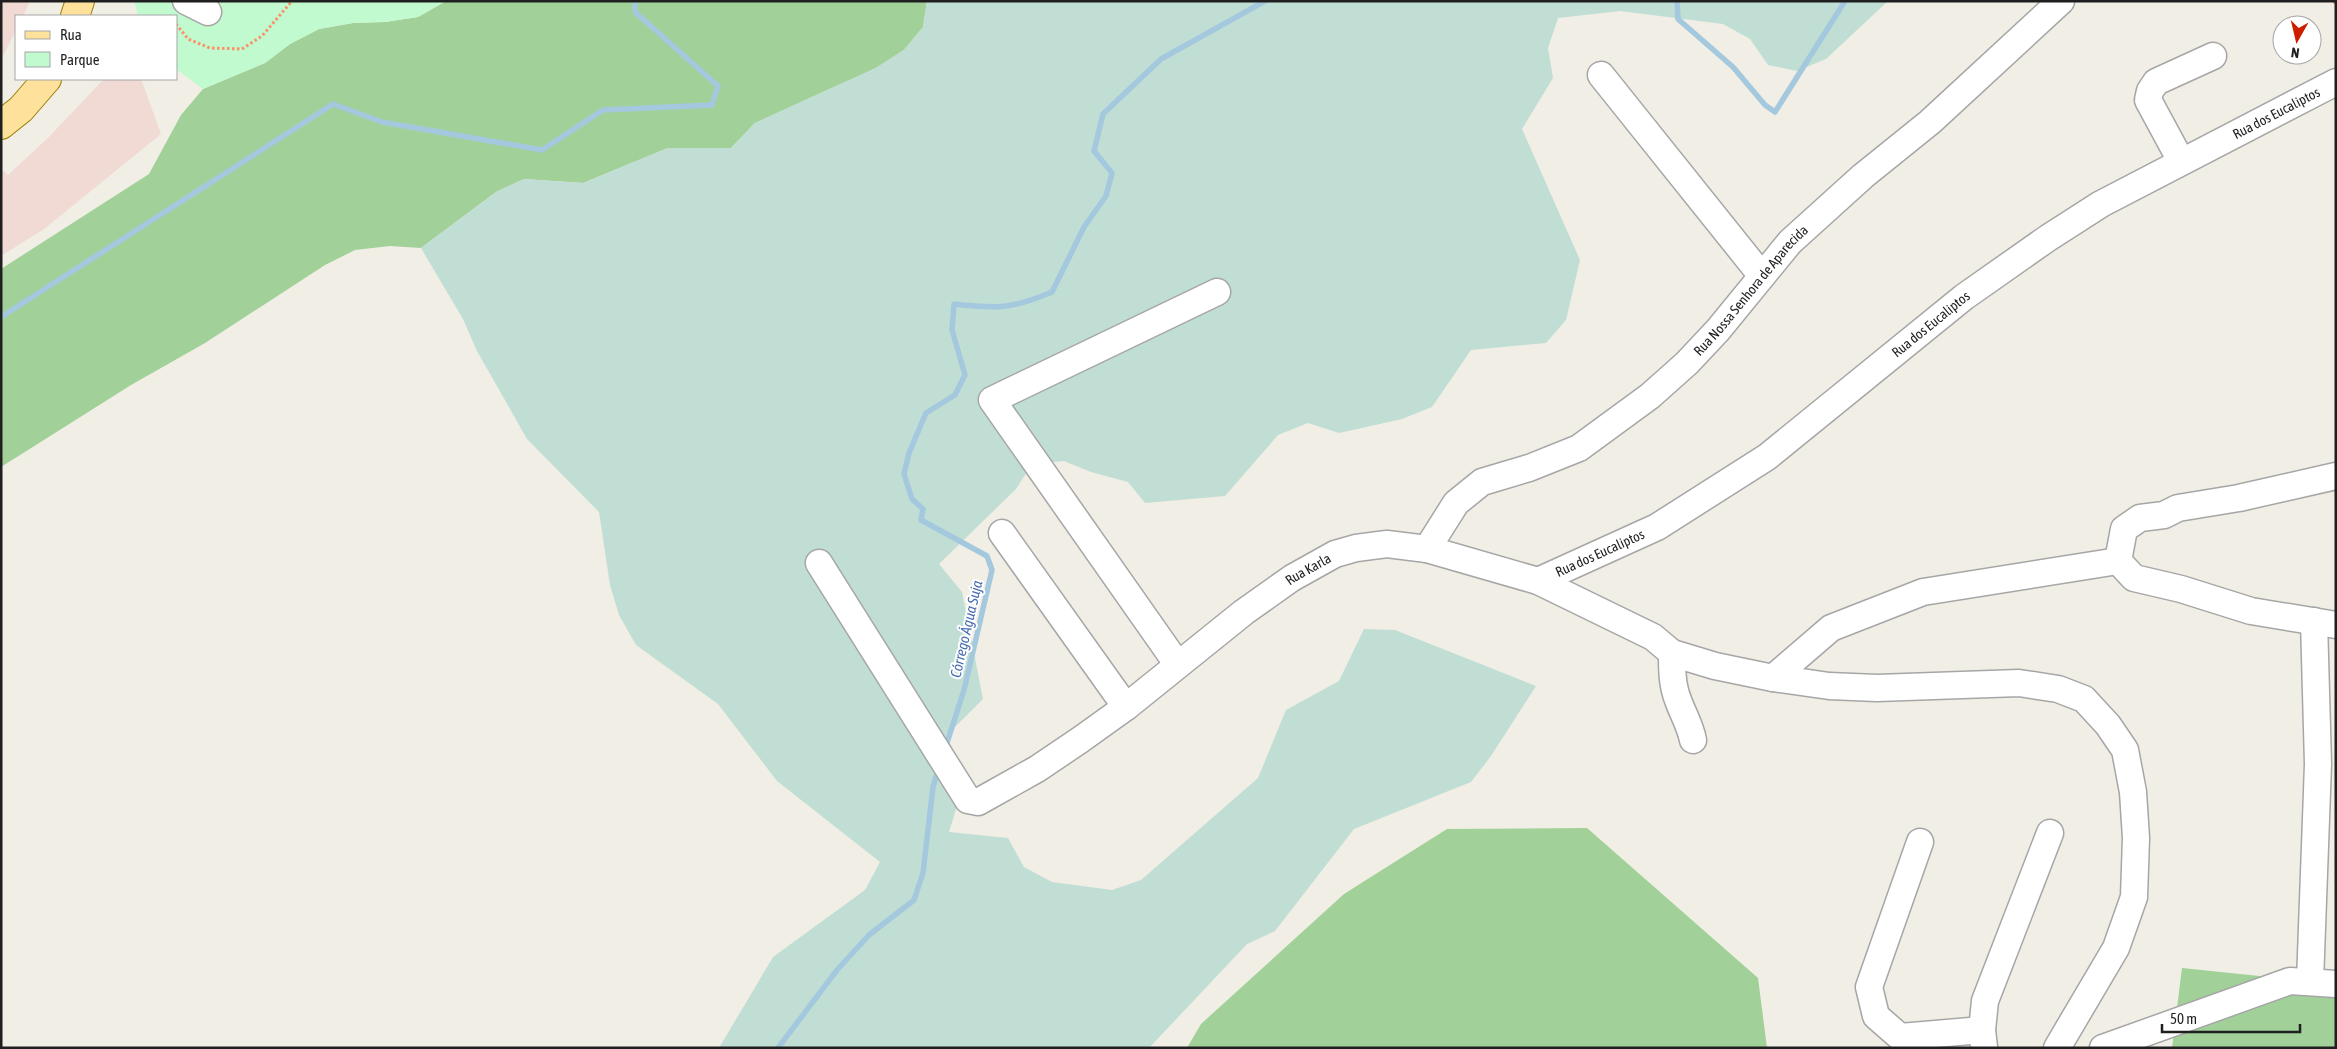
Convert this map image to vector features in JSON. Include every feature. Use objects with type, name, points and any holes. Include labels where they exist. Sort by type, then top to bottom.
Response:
[{"type":"main road","points":[[75,15],[80,1]]},
{"type":"main road","points":[[1,124],[21,109],[46,80]]},
{"type":"street","name":"Rua Nossa Senhora de Aparecida","points":[[1427,549],[1456,503],[1482,482],[1529,468],[1578,448],[1650,396],[1718,330],[1790,242],[1863,176],[1930,122],[2061,1]]},
{"type":"street","points":[[2182,161],[2148,100],[2150,91],[2156,82],[2213,56]]},
{"type":"street","points":[[1601,75],[1762,276]]},
{"type":"street","name":"Rua dos Eucaliptos","points":[[1538,582],[1657,527],[1759,462],[1972,292],[2048,238],[2101,204],[2336,82]]},
{"type":"street","points":[[1178,665],[992,400],[1217,292]]},
{"type":"street","points":[[2118,561],[2124,529],[2140,518],[2164,515],[2178,508],[2238,498],[2336,476]]},
{"type":"street","points":[[1002,533],[1126,707]]},
{"type":"street","name":"Rua Karla","points":[[819,563],[968,800],[978,802],[1037,768],[1126,707],[1244,612],[1292,578],[1335,554],[1356,548],[1387,544],[1427,549],[1538,582],[1653,637],[1672,653]]},
{"type":"street","points":[[2118,561],[2134,578],[2181,589],[2250,610],[2325,623],[2310,982]]},
{"type":"street","points":[[1773,678],[1831,628],[1923,592],[2118,561]]},
{"type":"street","points":[[1692,740],[1690,726],[1677,698],[1673,682],[1672,653],[1715,666],[1773,678],[1829,686],[1877,688],[2020,682],[2058,689],[2084,699],[2108,725],[2125,750],[2133,792],[2136,838],[2134,897],[2116,948],[2057,1048]]},
{"type":"street","points":[[1920,842],[1869,987],[1876,1016],[1900,1037],[1983,1039],[1985,1001],[2050,833]]},
{"type":"street","points":[[2103,1048],[2290,980],[2336,984]]},
{"type":"path","points":[[178,26],[188,39],[210,48],[242,48],[262,36],[292,1]]},
{"type":"shaded area","points":[[1,1],[30,1],[23,15],[15,15],[15,32],[1,60]]},
{"type":"shaded area","points":[[927,1],[1888,1],[1826,59],[1797,71],[1768,65],[1750,39],[1723,24],[1620,11],[1558,18],[1548,48],[1553,78],[1522,129],[1580,260],[1566,320],[1546,343],[1471,350],[1432,407],[1402,419],[1339,433],[1308,423],[1278,435],[1225,496],[1145,503],[1128,482],[1091,472],[1064,461],[1032,464],[1016,489],[939,564],[962,592],[983,699],[946,736],[966,777],[949,832],[1008,838],[1024,867],[1052,882],[1112,890],[1141,880],[1258,778],[1286,710],[1339,681],[1364,629],[1395,630],[1536,686],[1491,756],[1471,782],[1354,829],[1275,931],[1247,944],[1149,1048],[719,1048],[773,957],[865,890],[880,862],[777,781],[718,704],[636,645],[619,615],[610,585],[599,512],[527,439],[477,351],[463,319],[421,248],[496,192],[524,179],[583,183],[668,148],[731,148],[755,123],[876,68],[904,50],[923,27]]},
{"type":"shaded area","points":[[103,80],[141,80],[161,134],[44,229],[1,256],[1,169],[8,175],[48,138]]},
{"type":"green space","points":[[134,1],[446,1],[418,17],[385,22],[353,23],[319,29],[290,44],[265,63],[203,89],[178,70],[178,15],[138,15]]},
{"type":"green space","points":[[446,1],[927,1],[923,27],[904,50],[876,68],[755,123],[731,148],[668,148],[583,183],[524,179],[496,192],[421,248],[390,246],[355,250],[325,265],[205,343],[131,385],[1,467],[1,269],[149,174],[181,115],[203,89],[265,63],[290,44],[319,29],[353,23],[385,22],[418,17]]},
{"type":"green space","points":[[1587,828],[1758,978],[1767,1048],[1187,1048],[1201,1024],[1344,894],[1447,829]]},
{"type":"green space","points":[[2182,968],[2336,984],[2336,1048],[2172,1048]]},
{"type":"waterway","points":[[1,317],[333,104],[382,122],[542,150],[603,110],[712,105],[718,86],[635,12],[635,1]]},
{"type":"waterway","name":"Córrego Água Suja","points":[[945,749],[964,690],[992,570],[987,556],[921,520],[923,509],[912,499],[904,474],[909,453],[926,413],[955,395],[965,375],[952,330],[954,304],[982,307],[1015,305],[1052,292],[1084,227],[1106,196],[1112,173],[1094,151],[1103,114],[1161,59],[1265,1]]},
{"type":"waterway","name":"Córrego Água Suja","points":[[1677,1],[1678,19],[1733,67],[1765,105],[1775,112],[1845,1]]},
{"type":"waterway","name":"Córrego Água Suja","points":[[778,1048],[837,970],[869,935],[914,900],[923,873],[933,787],[938,770]]}]
